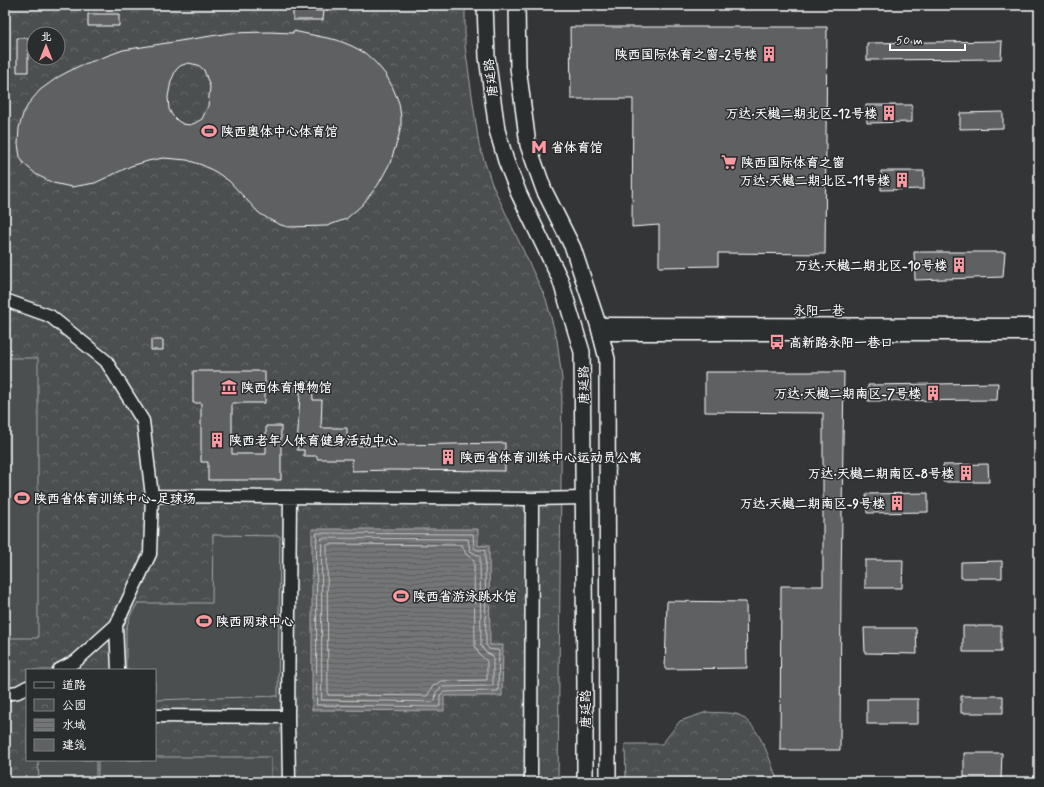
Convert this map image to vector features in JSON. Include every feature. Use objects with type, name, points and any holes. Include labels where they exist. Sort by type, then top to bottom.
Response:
[{"type":"main road","name":"唐延路","points":[[485,5],[487,57],[497,130],[506,161],[519,194],[560,279],[582,352],[585,782]]},
{"type":"main road","name":"唐延路","points":[[517,5],[518,67],[528,145],[544,190],[573,248],[600,329],[607,359],[608,782]]},
{"type":"street","points":[[5,300],[50,316],[106,360],[143,420],[152,496],[150,554],[116,625],[76,661],[61,669]]},
{"type":"street","name":"永阳一巷","points":[[600,329],[1039,325]]},
{"type":"street","name":"永阳一巷","points":[[600,329],[1039,334]]},
{"type":"street","points":[[152,496],[532,499],[584,498]]},
{"type":"street","points":[[289,782],[288,717],[290,497]]},
{"type":"street","points":[[531,782],[532,499]]},
{"type":"street","points":[[116,625],[118,669]]},
{"type":"street","points":[[5,694],[18,692],[26,688]]},
{"type":"street","points":[[156,716],[288,717]]},
{"type":"green space","points":[[5,5],[421,5],[421,9],[465,9],[465,46],[479,145],[492,184],[546,299],[557,340],[562,379],[558,782],[5,782]]},
{"type":"green space","name":"陕西省体育训练中心-足球场","points":[[5,358],[38,358],[38,638],[5,638]]},
{"type":"green space","name":"陕西网球中心","points":[[213,535],[280,536],[278,696],[156,700],[156,669],[126,669],[126,629],[131,614],[138,603],[212,603]]},
{"type":"green space","points":[[707,712],[736,714],[746,720],[753,727],[763,743],[777,779],[843,779],[843,782],[626,782],[625,744],[662,744],[680,721]]},
{"type":"green space","points":[[156,757],[271,757],[271,782],[98,782],[98,761],[156,761]]},
{"type":"green space","points":[[38,761],[96,761],[96,782],[39,782]]},
{"type":"water","name":"陕西省游泳跳水馆","points":[[312,529],[478,529],[478,546],[489,545],[490,645],[503,645],[502,696],[444,696],[444,711],[312,710]]},
{"type":"building","points":[[293,10],[324,11],[323,20],[293,20]]},
{"type":"building","points":[[88,14],[119,14],[119,26],[88,26]]},
{"type":"building","name":"陕西国际体育之窗","points":[[570,27],[827,27],[825,254],[718,253],[718,266],[659,267],[659,225],[632,227],[633,99],[571,99]]},
{"type":"building","name":"陕西奥体中心体育馆","points":[[293,31],[337,40],[365,53],[386,75],[399,103],[401,126],[390,163],[378,185],[362,205],[346,219],[327,226],[288,227],[281,225],[259,213],[229,181],[216,172],[187,160],[163,158],[148,161],[131,166],[95,183],[72,187],[53,183],[37,175],[24,164],[20,157],[18,144],[19,128],[23,114],[29,103],[40,90],[58,77],[79,66],[123,50],[230,33],[293,33]],"holes":[[[188,63],[198,65],[204,70],[210,87],[208,106],[202,119],[190,125],[183,124],[172,115],[169,109],[168,97],[171,81],[176,70],[180,66]]]},
{"type":"building","points":[[17,38],[26,38],[26,66],[28,66],[28,72],[17,72]]},
{"type":"building","points":[[1002,41],[1001,59],[867,60],[867,43]]},
{"type":"building","name":"万达·天樾二期北区-12号楼","points":[[866,105],[912,105],[912,122],[867,123]]},
{"type":"building","points":[[1003,112],[1003,128],[960,129],[960,113]]},
{"type":"building","name":"万达·天樾二期北区-11号楼","points":[[881,171],[924,171],[924,189],[881,190]]},
{"type":"building","name":"万达·天樾二期北区-10号楼","points":[[914,252],[1005,252],[1003,277],[915,280]]},
{"type":"building","points":[[151,340],[163,340],[163,350],[151,350]]},
{"type":"building","name":"陕西老年人体育健身活动中心","points":[[193,371],[265,371],[265,403],[232,403],[232,454],[266,454],[266,426],[281,426],[281,480],[208,480],[208,462],[201,462],[201,403],[193,403]]},
{"type":"building","points":[[705,372],[844,372],[840,750],[780,750],[781,586],[823,586],[823,413],[705,412]]},
{"type":"building","points":[[296,382],[312,382],[313,400],[322,400],[321,428],[347,428],[347,446],[505,443],[505,471],[352,471],[352,459],[317,459],[317,456],[304,456],[304,450],[297,450],[300,392],[296,392]]},
{"type":"building","name":"万达·天樾二期南区-7号楼","points":[[998,383],[997,400],[868,401],[868,385]]},
{"type":"building","name":"万达·天樾二期南区-8号楼","points":[[988,464],[989,482],[943,482],[943,465]]},
{"type":"building","name":"万达·天樾二期南区-9号楼","points":[[928,493],[928,512],[867,513],[866,494]]},
{"type":"building","points":[[865,560],[903,560],[902,588],[865,588]]},
{"type":"building","points":[[1002,561],[1002,578],[961,578],[961,562]]},
{"type":"building","points":[[667,601],[746,602],[747,668],[665,669]]},
{"type":"building","points":[[963,626],[1001,626],[1001,652],[963,652]]},
{"type":"building","points":[[864,628],[916,628],[917,654],[865,653]]},
{"type":"building","points":[[961,696],[1003,696],[1003,713],[961,713]]},
{"type":"building","points":[[867,699],[918,699],[918,724],[867,724]]},
{"type":"building","points":[[964,753],[1002,753],[1001,780],[964,780]]},
{"type":"place","name":"陕西国际体育之窗-2号楼","points":[[769,54]]},
{"type":"place","name":"万达·天樾二期北区-12号楼","points":[[889,113]]},
{"type":"place","name":"陕西奥体中心体育馆","points":[[209,131]]},
{"type":"place","name":"省体育馆","points":[[539,147]]},
{"type":"place","name":"陕西国际体育之窗","points":[[729,162]]},
{"type":"place","name":"万达·天樾二期北区-11号楼","points":[[902,180]]},
{"type":"place","name":"万达·天樾二期北区-10号楼","points":[[959,265]]},
{"type":"place","name":"高新路永阳一巷口","points":[[777,342]]},
{"type":"place","name":"陕西体育博物馆","points":[[229,387]]},
{"type":"place","name":"万达·天樾二期南区-7号楼","points":[[933,393]]},
{"type":"place","name":"陕西老年人体育健身活动中心","points":[[217,440]]},
{"type":"place","name":"陕西省体育训练中心运动员公寓","points":[[448,457]]},
{"type":"place","name":"万达·天樾二期南区-8号楼","points":[[966,473]]},
{"type":"place","name":"陕西省体育训练中心-足球场","points":[[22,498]]},
{"type":"place","name":"万达·天樾二期南区-9号楼","points":[[897,503]]},
{"type":"place","name":"陕西省游泳跳水馆","points":[[401,596]]},
{"type":"place","name":"陕西网球中心","points":[[204,621]]}]
